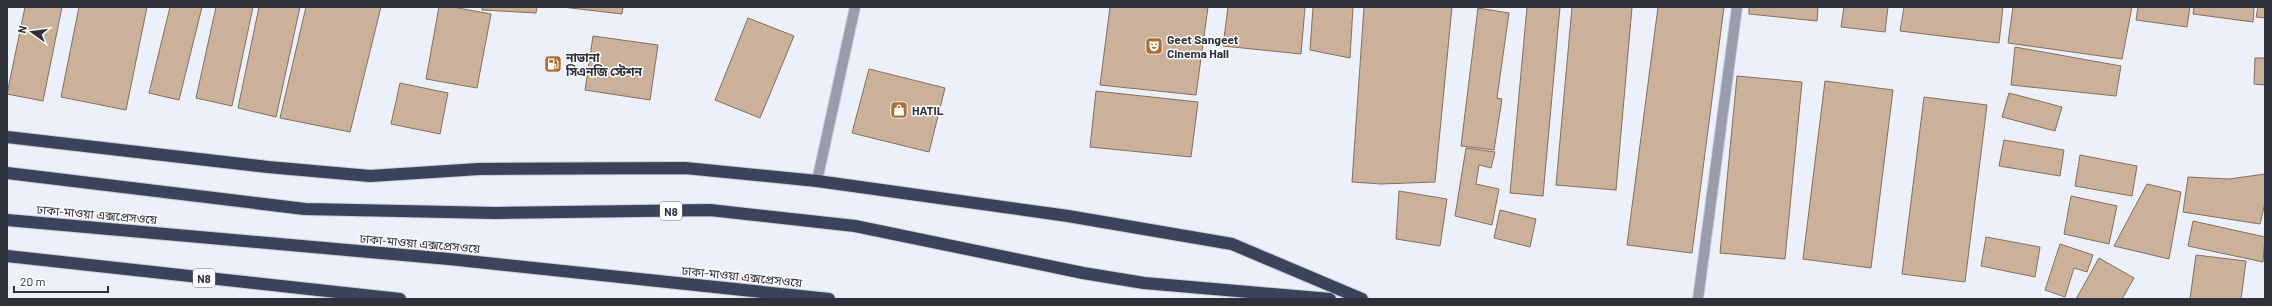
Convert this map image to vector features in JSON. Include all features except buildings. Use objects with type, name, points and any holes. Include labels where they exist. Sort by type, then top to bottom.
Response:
[{"type":"highway","points":[[7,137],[261,166],[370,176],[479,169],[685,168],[818,181],[1068,216],[1232,244],[1362,299]]},
{"type":"highway","name":"N8","points":[[7,173],[305,209],[494,212],[710,210],[855,226],[1083,273],[1144,283],[1330,299]]},
{"type":"highway","name":"ঢাকা-মাওয়া এক্সপ্রেসওয়ে","points":[[7,220],[449,259],[829,299]]},
{"type":"highway","name":"N8","points":[[7,256],[400,299]]},
{"type":"street","points":[[818,181],[855,7]]},
{"type":"street","points":[[1698,299],[1737,7]]},
{"type":"place","name":"Geet Sangeet Cinema Hall","points":[[1154,46]]},
{"type":"place","name":"নাভানা সিএনজি স্টেশন","points":[[553,64]]},
{"type":"place","name":"HATIL","points":[[899,110]]}]
